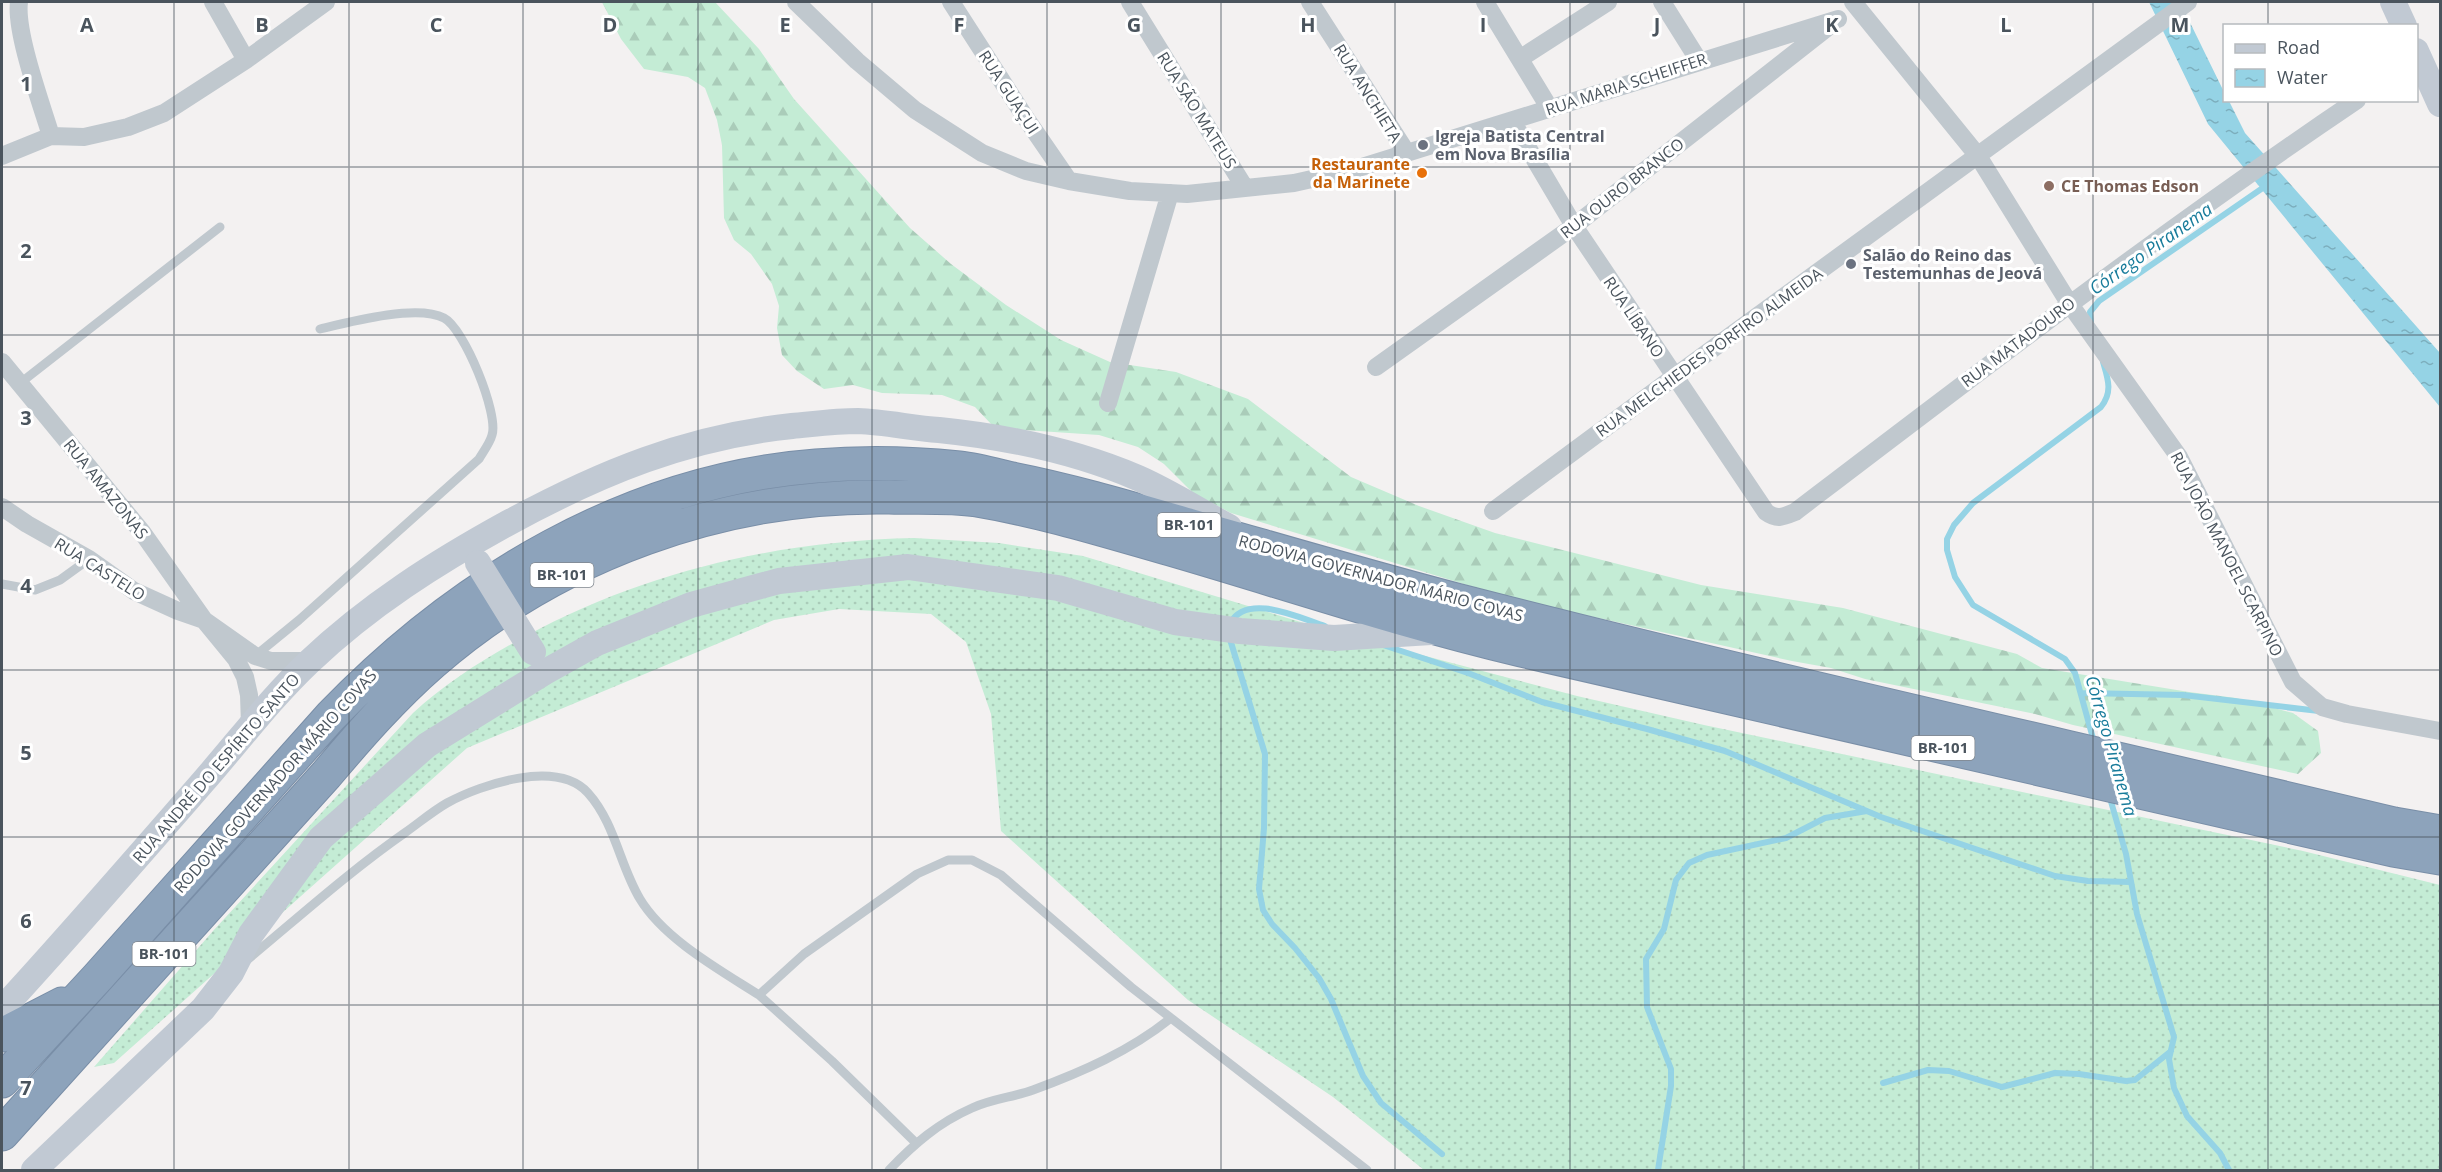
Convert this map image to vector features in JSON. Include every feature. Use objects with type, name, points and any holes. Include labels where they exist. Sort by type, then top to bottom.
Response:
[{"type":"highway","name":"RODOVIA GOVERNADOR MÁRIO COVAS","points":[[2,1081],[331,716],[397,651],[470,595],[587,528],[633,508],[723,479],[768,471],[860,464],[960,468],[1053,487],[1360,575],[1687,658],[2383,821],[2440,832]]},
{"type":"highway","name":"RODOVIA GOVERNADOR MÁRIO COVAS","points":[[2,1134],[403,689],[470,632],[506,607],[583,564],[661,532],[740,511],[820,499],[861,497],[971,499],[1078,522],[1367,610],[1448,631],[1812,719],[2393,850],[2440,858]]},
{"type":"highway","points":[[2,1035],[82,993]]},
{"type":"street","points":[[20,2],[18,13],[24,41],[51,136]]},
{"type":"street","points":[[213,2],[246,60]]},
{"type":"street","points":[[2,156],[51,136],[84,137],[137,124],[165,113],[246,60],[326,2]]},
{"type":"street","name":"RUA MARIA SCHEIFFER","points":[[796,2],[857,61],[915,110],[982,153],[1026,171],[1069,181],[1130,191],[1187,194],[1294,183],[1352,170],[1699,60],[1838,19]]},
{"type":"street","name":"RUA GUAÇUI","points":[[951,2],[1069,181]]},
{"type":"street","name":"RUA SÃO MATEUS","points":[[1130,2],[1245,188]]},
{"type":"street","name":"RUA ANCHIETA","points":[[1310,2],[1407,153]]},
{"type":"street","points":[[1485,2],[1550,109]]},
{"type":"street","points":[[1521,58],[1608,2]]},
{"type":"street","points":[[1662,2],[1699,60]]},
{"type":"street","name":"RUA MELCHIEDES PORFIRO ALMEIDA","points":[[1493,511],[1674,376],[2188,2]]},
{"type":"street","points":[[2393,2],[2403,24]]},
{"type":"street","name":"RUA JOÃO MANOEL SCARPINO","points":[[1857,3],[1978,156],[2069,303],[2179,457],[2293,682],[2322,707],[2347,714],[2440,730]]},
{"type":"street","name":"RUA OURO BRANCO","points":[[1376,367],[1574,226],[1857,3]]},
{"type":"street","points":[[2418,56],[2440,104]]},
{"type":"street","name":"RUA MATADOURO","points":[[1795,512],[2069,303],[2244,177],[2354,102]]},
{"type":"street","name":"RUA LÍBANO","points":[[1512,121],[1574,226],[1766,512],[1774,518],[1782,518],[1795,512]]},
{"type":"street","points":[[1108,403],[1170,193]]},
{"type":"street","name":"RUA AMAZONAS","points":[[2,363],[142,532],[204,620],[236,659],[245,677],[249,695],[250,725]]},
{"type":"street","name":"RUA ANDRÉ DO ESPÍRITO SANTO","points":[[2,1009],[88,915],[250,725],[310,661],[356,620],[411,580],[473,554],[556,498],[644,459],[720,436],[779,427],[859,421],[998,437],[1077,456],[1142,480],[1266,547]]},
{"type":"street","name":"RUA CASTELO","points":[[2,507],[89,559],[134,591],[204,620]]},
{"type":"street","points":[[473,554],[539,662]]},
{"type":"street","name":"RODOVIA GOVERNADOR MÁRIO COVAS","points":[[34,1170],[203,1009],[231,973],[251,934],[321,838],[427,745],[539,662],[597,643],[691,605],[779,581],[908,567],[1058,588],[1175,622],[1240,631],[1334,638],[1448,631]]},
{"type":"street","name":"RUA AMAZONAS","points":[[204,620],[255,656],[271,661],[310,661]]},
{"type":"lane","points":[[19,384],[220,227]]},
{"type":"lane","points":[[255,656],[299,620],[479,459],[493,434],[491,409],[480,378],[459,334],[444,318],[421,313],[396,314],[363,318],[320,329]]},
{"type":"lane","points":[[2,584],[35,590],[60,580],[89,559]]},
{"type":"lane","points":[[231,973],[384,847],[447,803],[497,783],[539,776],[572,781],[587,792],[599,808],[640,899],[658,922],[695,952],[759,995],[832,1061],[915,1142]]},
{"type":"lane","points":[[759,995],[804,954],[917,874],[948,860],[972,860],[1001,874],[1131,987],[1367,1170]]},
{"type":"lane","points":[[889,1170],[915,1142],[973,1108],[1033,1090],[1105,1060],[1146,1038],[1171,1018]]},
{"type":"green space","points":[[602,2],[715,2],[759,49],[794,99],[910,228],[951,264],[1006,305],[1061,340],[1110,362],[1176,372],[1248,399],[1351,477],[1419,506],[1495,533],[1701,585],[1843,608],[2017,654],[2042,668],[2236,698],[2293,713],[2318,731],[2321,753],[2298,774],[2073,725],[2035,714],[1865,679],[1831,668],[1513,599],[1231,513],[1193,493],[1164,464],[1138,447],[1099,435],[1024,430],[992,425],[975,407],[942,395],[882,393],[853,385],[824,389],[797,371],[782,355],[777,328],[779,306],[772,284],[751,254],[734,240],[724,218],[722,145],[717,120],[705,88],[688,77],[644,69],[621,39]]},
{"type":"green space","points":[[914,538],[999,543],[1083,556],[1327,630],[1577,696],[1704,725],[2303,851],[2440,885],[2440,1170],[1424,1170],[1333,1097],[1188,1000],[1001,831],[991,714],[966,642],[931,614],[839,609],[774,620],[467,748],[114,1063],[94,1067],[213,931],[413,713],[439,691],[481,662],[572,613],[666,577],[763,553],[813,545]]},
{"type":"water","points":[[2149,2],[2180,2],[2223,90],[2223,102],[2230,102],[2245,133],[2440,353],[2440,407],[2208,124]]},
{"type":"waterway","name":"Córrego Piranema","points":[[2091,323],[2090,312],[2099,301],[2267,185]]},
{"type":"waterway","name":"Córrego Piranema","points":[[2094,742],[2075,673],[2065,659],[1973,605],[1955,577],[1947,550],[1947,539],[1954,525],[1973,503],[2101,407],[2108,391],[2108,380],[2103,362]]},
{"type":"waterway","points":[[1230,623],[1238,614],[1249,609],[1261,608],[1288,613],[1325,626]]},
{"type":"waterway","points":[[1229,636],[1265,754],[1264,828],[1259,889],[1263,910],[1272,924],[1319,978],[1331,999],[1363,1076],[1381,1103],[1442,1154]]},
{"type":"waterway","points":[[1383,645],[1468,673],[1542,702],[1725,751],[1881,817],[2055,876],[2088,881],[2131,882]]},
{"type":"waterway","points":[[2081,693],[2183,695],[2319,711]]},
{"type":"waterway","name":"Córrego Piranema","points":[[2110,798],[2126,854],[2137,914],[2174,1037],[2169,1059],[2174,1088],[2187,1116],[2220,1153],[2229,1170]]},
{"type":"waterway","points":[[1658,1170],[1671,1086],[1671,1069],[1647,1007],[1646,959],[1664,929],[1676,880],[1689,863],[1707,855],[1786,838],[1825,818],[1867,811]]},
{"type":"waterway","points":[[1883,1083],[1928,1070],[1949,1071],[2002,1087],[2055,1073],[2126,1081],[2135,1080],[2171,1051]]},
{"type":"place","name":"Igreja Batista Central em Nova Brasília","points":[[1423,145]]},
{"type":"place","name":"Restaurante da Marinete","points":[[1422,173]]},
{"type":"place","name":"CE Thomas Edson","points":[[2049,186]]},
{"type":"place","name":"Salão do Reino das Testemunhas de Jeová","points":[[1851,264]]}]
